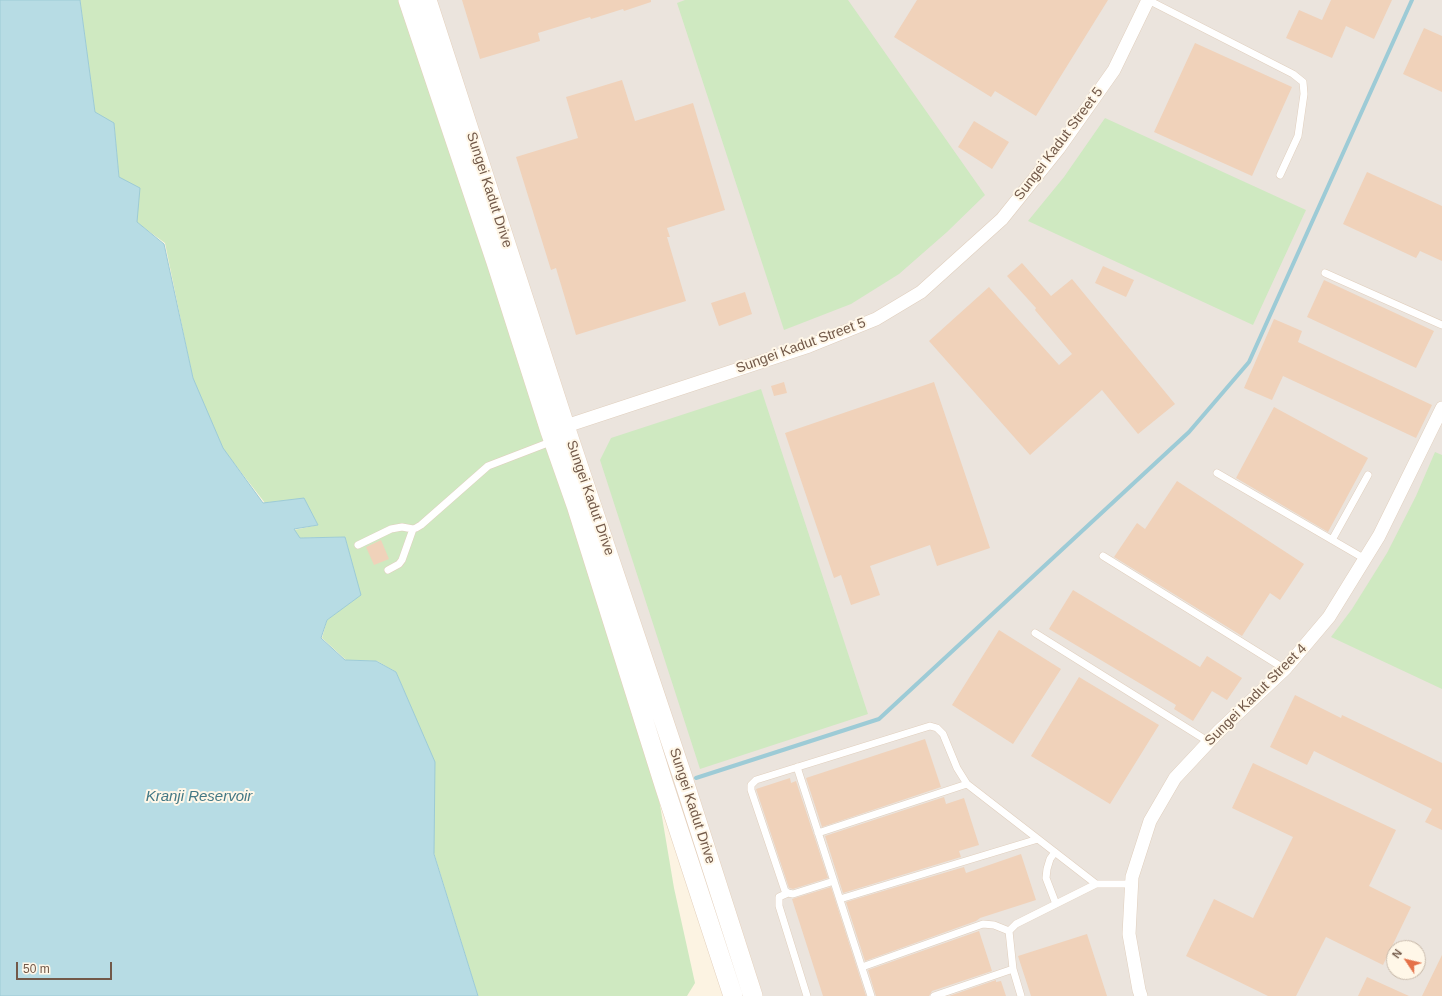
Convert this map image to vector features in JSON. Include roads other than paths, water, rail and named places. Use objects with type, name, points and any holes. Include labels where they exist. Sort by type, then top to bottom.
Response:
[{"type":"main road","name":"Sungei Kadut Drive","points":[[408,0],[496,262],[556,433],[683,778],[753,996]]},
{"type":"main road","name":"Sungei Kadut Drive","points":[[427,0],[576,505],[664,785],[733,996]]},
{"type":"street","name":"Sungei Kadut Street 5","points":[[556,433],[809,346],[876,319],[921,292],[1002,219],[1060,148],[1114,70],[1148,0]]},
{"type":"street","name":"Sungei Kadut Street 4","points":[[1141,996],[1129,934],[1132,877],[1150,821],[1175,778],[1219,731],[1285,669],[1329,617],[1379,536],[1442,408]]},
{"type":"lane","points":[[1148,0],[1293,74],[1303,82],[1304,94],[1298,136],[1280,175]]},
{"type":"lane","points":[[1325,273],[1442,325]]},
{"type":"lane","points":[[358,545],[391,529],[402,527],[413,529],[422,525],[488,466],[556,433]]},
{"type":"lane","points":[[1217,473],[1365,559]]},
{"type":"lane","points":[[1332,540],[1368,475]]},
{"type":"lane","points":[[388,570],[399,564],[402,560],[413,529]]},
{"type":"lane","points":[[1103,556],[1285,669]]},
{"type":"lane","points":[[1035,633],[1209,742]]},
{"type":"lane","points":[[788,893],[785,891],[753,797],[751,785],[756,780],[930,726],[937,728],[943,734],[957,768],[967,784],[1096,884]]},
{"type":"lane","points":[[797,767],[871,996]]},
{"type":"lane","points":[[818,833],[967,784]]},
{"type":"lane","points":[[840,899],[1038,839]]},
{"type":"lane","points":[[1055,852],[1050,859],[1046,878],[1056,904]]},
{"type":"lane","points":[[808,996],[779,906],[779,897],[788,893],[793,894],[834,881]]},
{"type":"lane","points":[[1009,931],[1016,924],[1096,884],[1132,884]]},
{"type":"lane","points":[[862,967],[983,924],[994,925],[1009,931]]},
{"type":"lane","points":[[1009,931],[1013,969],[1021,996]]},
{"type":"lane","points":[[934,996],[1013,969]]},
{"type":"water","name":"Kranji Reservoir","points":[[0,0],[80,0],[95,112],[114,123],[119,177],[140,188],[137,222],[164,244],[193,378],[223,448],[263,503],[304,498],[318,525],[294,529],[300,538],[345,537],[361,595],[327,620],[321,638],[345,660],[376,661],[396,672],[435,762],[434,854],[478,996],[0,996]]},
{"type":"waterway","points":[[696,778],[879,719],[1189,432],[1249,362],[1412,0]]}]
